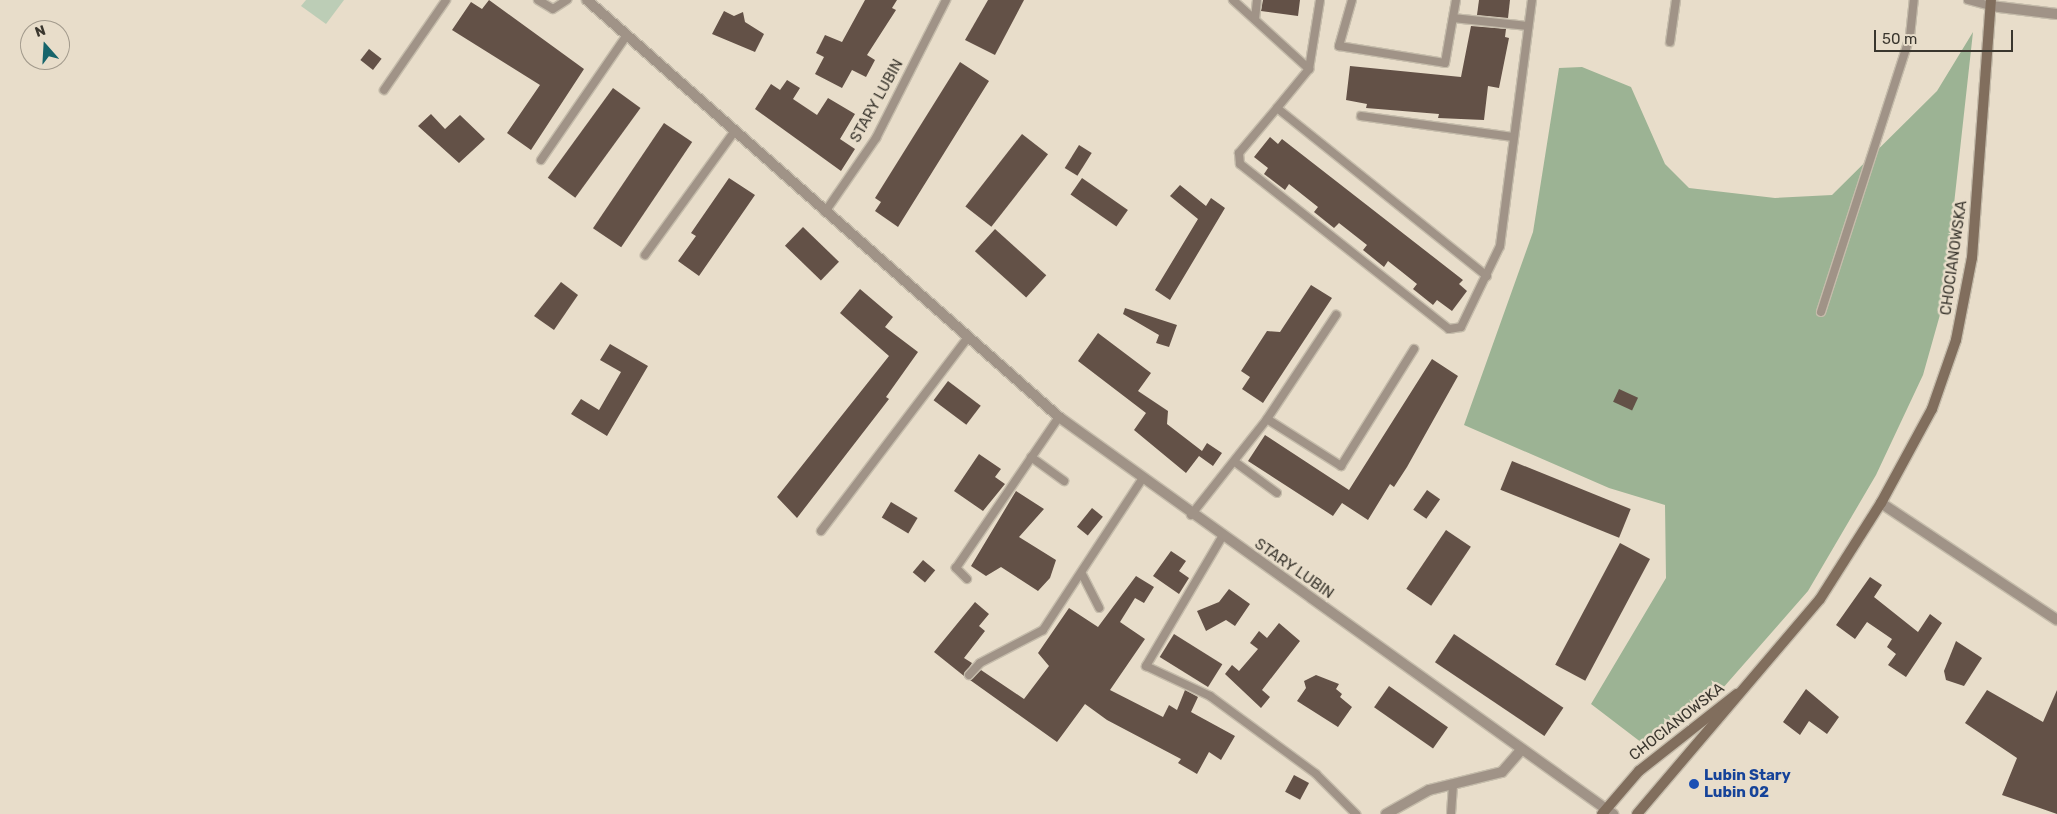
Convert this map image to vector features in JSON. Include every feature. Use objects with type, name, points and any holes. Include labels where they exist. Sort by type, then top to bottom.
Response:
[{"type":"street","name":"STARY LUBIN","points":[[587,0],[967,338],[1059,417],[1191,515],[1607,812]]},
{"type":"street","points":[[1991,3],[2057,14]]},
{"type":"street","name":"CHOCIANOWSKA","points":[[1637,814],[1755,680],[1820,599],[1881,503],[1936,401],[1962,314],[1976,228],[1991,3]]},
{"type":"street","points":[[1881,503],[2057,620]]},
{"type":"street","name":"CHOCIANOWSKA","points":[[1607,812],[1655,757],[1755,680]]},
{"type":"street","points":[[1386,814],[1429,790],[1502,772],[1521,750]]},
{"type":"lane","points":[[384,90],[446,0]]},
{"type":"lane","points":[[538,0],[553,9],[567,0]]},
{"type":"lane","name":"STARY LUBIN","points":[[825,212],[876,138],[946,0]]},
{"type":"lane","points":[[1233,0],[1309,69]]},
{"type":"lane","points":[[1255,19],[1257,0]]},
{"type":"lane","points":[[1320,0],[1309,69],[1239,153],[1240,164],[1449,329],[1461,327],[1467,320],[1500,246],[1532,0]]},
{"type":"lane","points":[[1352,0],[1339,46],[1445,63],[1456,0]]},
{"type":"lane","points":[[1670,42],[1676,0]]},
{"type":"lane","points":[[1821,312],[1910,36],[1914,0]]},
{"type":"lane","points":[[1968,0],[1991,3]]},
{"type":"lane","points":[[1453,18],[1528,26]]},
{"type":"lane","points":[[541,160],[627,36]]},
{"type":"lane","points":[[1277,108],[1487,276]]},
{"type":"lane","points":[[1361,116],[1513,137]]},
{"type":"lane","points":[[645,255],[734,132]]},
{"type":"lane","points":[[1191,515],[1267,419],[1336,314]]},
{"type":"lane","points":[[821,531],[967,338]]},
{"type":"lane","points":[[1267,419],[1341,466],[1414,349]]},
{"type":"lane","points":[[968,579],[956,568],[1059,417]]},
{"type":"lane","points":[[1031,457],[1064,481]]},
{"type":"lane","points":[[1234,462],[1278,493]]},
{"type":"lane","points":[[969,674],[980,663],[1043,630],[1082,574],[1142,479]]},
{"type":"lane","points":[[1222,537],[1146,666],[1210,696],[1316,774],[1356,814]]},
{"type":"lane","points":[[1082,574],[1099,608]]},
{"type":"lane","points":[[1452,814],[1453,784]]},
{"type":"green space","points":[[306,0],[344,0],[326,24],[301,6]]},
{"type":"green space","points":[[1973,32],[1943,304],[1923,375],[1876,475],[1808,591],[1715,697],[1646,746],[1591,704],[1666,578],[1665,505],[1609,488],[1464,425],[1533,232],[1559,68],[1582,67],[1631,87],[1665,164],[1689,188],[1775,198],[1832,195],[1937,91]]},
{"type":"building","points":[[489,0],[584,69],[531,150],[507,133],[540,85],[452,30],[471,2],[482,9]]},
{"type":"building","points":[[865,0],[897,0],[892,8],[896,10],[867,55],[875,60],[866,77],[852,70],[842,88],[815,74],[824,57],[816,53],[825,35],[842,42]]},
{"type":"building","points":[[988,0],[1024,0],[995,55],[965,40]]},
{"type":"building","points":[[1263,0],[1300,0],[1298,16],[1261,11]]},
{"type":"building","points":[[1479,0],[1510,0],[1508,18],[1477,15]]},
{"type":"building","points":[[724,11],[734,16],[743,12],[745,22],[764,34],[755,52],[712,34]]},
{"type":"building","points":[[1471,26],[1506,29],[1505,37],[1509,38],[1499,88],[1488,86],[1484,120],[1438,118],[1439,114],[1366,108],[1367,104],[1346,100],[1350,66],[1461,77]]},
{"type":"building","points":[[369,49],[382,59],[373,70],[360,60]]},
{"type":"building","points":[[960,62],[989,81],[898,227],[875,211],[881,202],[875,198]]},
{"type":"building","points":[[787,80],[800,88],[793,99],[817,115],[828,98],[855,114],[840,139],[855,149],[841,171],[755,109],[771,84],[780,90]]},
{"type":"building","points":[[613,88],[641,108],[575,198],[548,178]]},
{"type":"building","points":[[431,114],[445,129],[460,115],[485,139],[459,163],[418,126]]},
{"type":"building","points":[[664,123],[692,142],[621,247],[593,228]]},
{"type":"building","points":[[1022,134],[1048,154],[991,227],[965,206]]},
{"type":"building","points":[[1270,137],[1278,144],[1282,139],[1463,280],[1459,284],[1467,291],[1452,311],[1437,300],[1433,305],[1413,289],[1417,284],[1388,261],[1384,267],[1363,250],[1367,245],[1339,223],[1334,228],[1314,212],[1318,207],[1289,184],[1285,190],[1264,174],[1268,168],[1254,157]]},
{"type":"building","points":[[1079,145],[1092,153],[1077,176],[1065,168]]},
{"type":"building","points":[[729,178],[755,195],[699,276],[678,261],[696,236],[691,233]]},
{"type":"building","points":[[1082,178],[1128,210],[1116,227],[1071,194]]},
{"type":"building","points":[[1180,185],[1206,206],[1211,198],[1225,208],[1170,300],[1155,290],[1198,219],[1170,196]]},
{"type":"building","points":[[803,227],[839,262],[821,280],[785,246]]},
{"type":"building","points":[[995,229],[1046,275],[1026,297],[975,251]]},
{"type":"building","points":[[561,282],[578,295],[554,330],[534,316]]},
{"type":"building","points":[[1311,285],[1332,298],[1263,403],[1242,389],[1250,377],[1241,371],[1267,331],[1280,332]]},
{"type":"building","points":[[860,289],[893,317],[885,327],[918,352],[886,397],[889,399],[797,518],[777,497],[889,356],[840,313]]},
{"type":"building","points":[[1125,308],[1177,325],[1169,347],[1156,343],[1159,335],[1123,314]]},
{"type":"building","points":[[1098,333],[1151,373],[1138,391],[1168,411],[1167,424],[1202,451],[1207,443],[1222,453],[1213,466],[1199,456],[1186,473],[1134,430],[1146,413],[1078,361]]},
{"type":"building","points":[[610,344],[648,366],[607,436],[571,414],[581,399],[599,410],[621,372],[600,360]]},
{"type":"building","points":[[1432,359],[1458,376],[1407,467],[1394,487],[1390,484],[1368,520],[1342,503],[1333,516],[1248,461],[1265,435],[1349,490]]},
{"type":"building","points":[[948,381],[981,406],[966,425],[934,400]]},
{"type":"building","points":[[1619,389],[1638,398],[1632,411],[1613,402]]},
{"type":"building","points":[[979,454],[1001,469],[995,477],[1005,484],[983,511],[954,491]]},
{"type":"building","points":[[1512,461],[1631,509],[1619,538],[1500,490]]},
{"type":"building","points":[[1427,490],[1440,499],[1426,519],[1413,510]]},
{"type":"building","points":[[1016,491],[1044,509],[1019,537],[1056,560],[1050,578],[1038,591],[1001,567],[986,576],[971,566]]},
{"type":"building","points":[[891,502],[918,518],[908,533],[882,517]]},
{"type":"building","points":[[1092,508],[1103,517],[1088,535],[1077,527]]},
{"type":"building","points":[[1446,530],[1471,547],[1431,606],[1406,589]]},
{"type":"building","points":[[1620,543],[1650,559],[1585,681],[1555,665]]},
{"type":"building","points":[[1171,551],[1186,561],[1179,571],[1189,578],[1179,594],[1153,576]]},
{"type":"building","points":[[923,560],[935,570],[925,583],[913,572]]},
{"type":"building","points":[[1136,576],[1154,587],[1144,603],[1135,598],[1120,622],[1145,639],[1110,690],[1163,717],[1169,705],[1177,710],[1185,690],[1198,697],[1191,712],[1235,736],[1221,760],[1209,752],[1197,774],[1178,763],[1181,759],[1107,720],[1085,704],[1057,742],[970,680],[981,670],[1024,699],[1049,666],[1038,653],[1069,608],[1098,627]]},
{"type":"building","points":[[1870,577],[1882,585],[1874,597],[1918,632],[1930,614],[1942,623],[1906,677],[1888,665],[1896,654],[1887,647],[1892,639],[1867,622],[1855,639],[1836,625]]},
{"type":"building","points":[[1229,589],[1250,604],[1235,626],[1226,620],[1206,631],[1197,611],[1219,602]]},
{"type":"building","points":[[975,602],[989,614],[979,626],[985,631],[964,658],[972,663],[964,676],[934,652]]},
{"type":"building","points":[[1279,623],[1300,641],[1262,690],[1270,697],[1261,708],[1225,674],[1232,665],[1239,671],[1258,649],[1250,643],[1259,631],[1267,638]]},
{"type":"building","points":[[1174,634],[1222,664],[1208,687],[1160,657]]},
{"type":"building","points":[[1454,634],[1563,708],[1544,736],[1435,662]]},
{"type":"building","points":[[1956,641],[1982,658],[1964,686],[1946,680],[1944,671]]},
{"type":"building","points":[[1316,675],[1339,684],[1336,689],[1342,694],[1340,697],[1352,707],[1338,727],[1297,701],[1306,688],[1304,681]]},
{"type":"building","points":[[1389,686],[1448,727],[1433,749],[1374,707]]},
{"type":"building","points":[[1806,689],[1839,717],[1827,734],[1809,721],[1800,735],[1783,722]]},
{"type":"building","points":[[1987,690],[2043,722],[2057,690],[2057,814],[2002,795],[2017,758],[1965,723]]},
{"type":"building","points":[[1294,775],[1309,783],[1300,800],[1285,792]]},
{"type":"place","name":"Lubin Stary Lubin 02","points":[[1694,784]]}]
